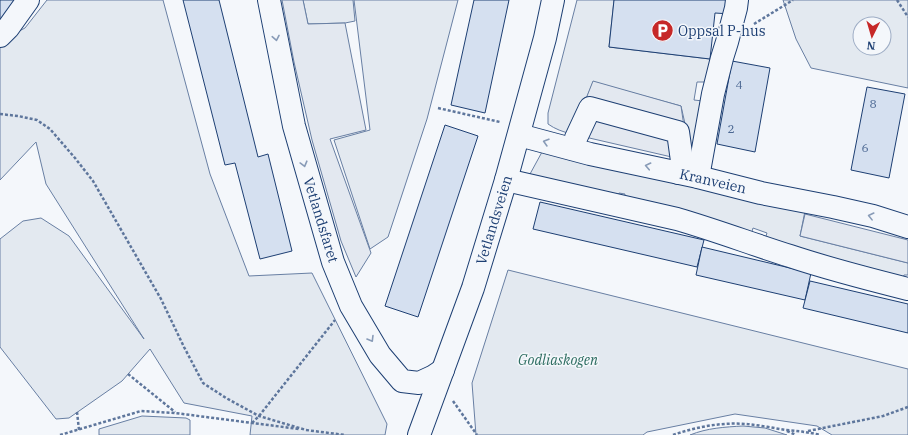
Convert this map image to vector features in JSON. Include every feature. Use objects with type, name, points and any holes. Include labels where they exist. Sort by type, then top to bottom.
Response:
[{"type":"street","points":[[0,36],[8,28],[28,0]]},
{"type":"street","name":"Vetlandsfaret","points":[[269,0],[294,126],[333,262],[351,306],[380,354],[402,380],[419,383],[443,370]]},
{"type":"street","name":"Vetlandsveien","points":[[419,435],[473,288],[506,180],[513,129],[545,38],[554,0]]},
{"type":"street","points":[[689,175],[713,94],[737,0]]},
{"type":"street","points":[[573,149],[576,138],[590,108],[678,132],[682,162],[689,175]]},
{"type":"street","name":"Kranveien","points":[[513,129],[590,154],[866,215],[908,227]]},
{"type":"street","points":[[506,180],[703,226],[791,256],[853,275],[908,289]]},
{"type":"path","points":[[727,42],[793,0]]},
{"type":"path","points":[[897,0],[908,17]]},
{"type":"path","points":[[438,108],[513,129]]},
{"type":"path","points":[[0,114],[37,120],[50,129],[93,181],[114,220],[161,299],[203,383],[226,398],[259,416],[306,430]]},
{"type":"path","points":[[252,424],[336,320]]},
{"type":"path","points":[[128,374],[175,413]]},
{"type":"path","points":[[450,396],[477,435]]},
{"type":"path","points":[[806,431],[883,416],[908,407]]},
{"type":"path","points":[[60,435],[141,411],[175,413],[345,435]]},
{"type":"path","points":[[77,412],[79,430]]},
{"type":"path","points":[[673,435],[686,430],[715,425],[745,424],[785,430],[806,431],[820,435]]},
{"type":"path","points":[[785,430],[796,435]]},
{"type":"path","points":[[806,431],[813,435]]},
{"type":"green space","points":[[47,0],[163,0],[210,174],[249,276],[312,273],[387,424],[385,435],[250,435],[252,416],[184,403],[150,349],[122,381],[69,418],[56,419],[0,347],[0,239],[23,221],[41,218],[69,236],[144,339],[46,184],[36,142],[0,180],[0,41],[25,28]]},
{"type":"green space","points":[[303,0],[353,0],[355,21],[345,23],[308,24]]},
{"type":"green space","points":[[354,0],[458,0],[427,119],[388,237],[370,249],[334,140],[370,130]]},
{"type":"green space","points":[[577,0],[614,0],[609,47],[710,59],[715,62],[707,82],[697,82],[694,100],[703,101],[693,159],[681,106],[593,82],[572,134],[559,130],[548,124],[548,113]]},
{"type":"green space","points":[[783,0],[908,0],[908,88],[811,68],[796,39]]},
{"type":"green space","points":[[542,152],[805,211],[800,236],[908,263],[908,275],[904,275],[901,281],[765,239],[767,233],[753,228],[751,235],[624,200],[625,194],[619,193],[617,198],[530,176]]},
{"type":"green space","name":"Godliaskogen","points":[[508,270],[908,369],[908,435],[832,435],[817,426],[735,414],[647,432],[643,435],[476,435],[472,383]]},
{"type":"green space","points":[[142,416],[186,418],[190,420],[190,435],[99,435],[99,429]]},
{"type":"green space","points":[[743,426],[765,428],[787,435],[690,435],[709,429]]},
{"type":"shaded area","points":[[282,0],[303,0],[308,24],[345,23],[366,130],[330,139],[371,253],[356,277],[341,241],[312,140],[294,62]]},
{"type":"shaded area","points":[[593,81],[681,106],[689,161],[572,134]]},
{"type":"shaded area","points":[[805,214],[908,240],[908,263],[800,236]]},
{"type":"building","points":[[0,0],[39,0],[17,33],[0,21]]},
{"type":"building","points":[[183,0],[219,0],[258,157],[268,154],[292,251],[260,259],[235,163],[225,165]]},
{"type":"building","points":[[474,0],[509,0],[485,113],[451,105]]},
{"type":"building","name":"Oppsal P-hus","points":[[614,0],[733,0],[731,14],[715,13],[710,59],[609,47]]},
{"type":"building","points":[[732,61],[770,68],[755,152],[717,144]]},
{"type":"building","points":[[867,87],[905,94],[889,178],[851,170]]},
{"type":"building","points":[[445,125],[478,136],[418,317],[385,306]]},
{"type":"building","points":[[540,202],[704,240],[697,267],[533,229]]},
{"type":"building","points":[[702,247],[811,273],[805,300],[696,275]]},
{"type":"building","points":[[810,281],[908,304],[908,333],[803,308]]},
{"type":"place","name":"Oppsal P-hus","points":[[662,31]]}]
